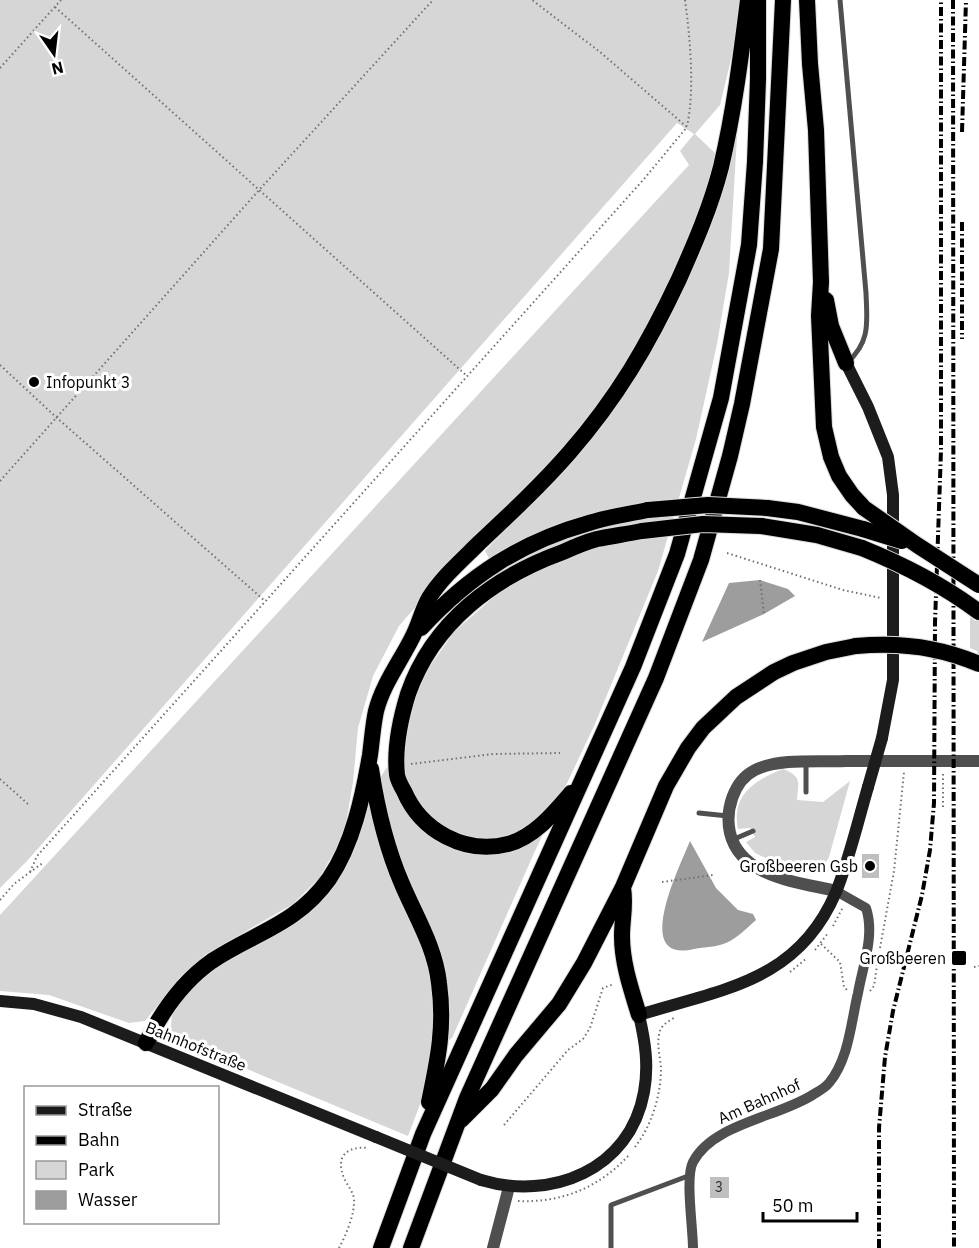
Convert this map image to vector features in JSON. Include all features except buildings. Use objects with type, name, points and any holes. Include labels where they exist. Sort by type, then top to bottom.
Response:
[{"type":"highway","points":[[146,1043],[156,1022],[172,998],[199,971],[214,960],[277,927],[313,899],[327,881],[340,862],[350,840],[369,759],[376,709],[429,597],[458,564],[544,482],[590,429],[635,366],[662,315],[698,237],[720,169],[735,101],[748,0]]},
{"type":"highway","points":[[381,1248],[423,1134],[633,667],[677,554],[721,398],[749,245],[755,162],[758,0]]},
{"type":"highway","points":[[411,1248],[457,1125],[656,678],[701,560],[742,404],[771,249],[783,0]]},
{"type":"highway","points":[[807,0],[816,130],[821,282],[819,316],[825,436],[831,457],[839,476],[864,508],[979,585]]},
{"type":"highway","points":[[821,282],[831,326],[846,363]]},
{"type":"highway","points":[[412,637],[442,605],[475,576],[510,554],[546,537],[590,522],[648,510],[708,505],[798,512],[917,545]]},
{"type":"highway","points":[[583,779],[555,812],[533,831],[509,844],[479,847],[446,838],[422,821],[408,802],[397,777],[400,717],[413,682],[432,645],[457,615],[488,590],[550,557],[596,540],[642,531],[703,524],[761,526],[817,535],[862,548],[932,580],[979,612]]},
{"type":"highway","points":[[457,1125],[492,1089],[516,1055],[559,1004],[584,963],[622,887],[677,766],[703,728],[719,711],[774,672],[826,652],[856,646],[918,647],[942,651],[979,664]]},
{"type":"highway","points":[[369,759],[381,824],[401,883],[433,954],[439,981],[442,1022],[439,1057],[423,1134]]},
{"type":"highway","points":[[622,887],[625,903],[623,948],[628,980],[639,1015]]},
{"type":"main road","points":[[639,1015],[728,987],[779,965],[804,944],[813,933],[836,891],[882,738],[893,680],[891,468],[880,436],[846,363]]},
{"type":"main road","name":"Bahnhofstraße","points":[[0,1001],[58,1009],[146,1043],[374,1143],[481,1180],[509,1186],[546,1186],[577,1177],[602,1161],[624,1137],[640,1108],[646,1080],[647,1054],[639,1015]]},
{"type":"street","name":"Am Bahnhof","points":[[688,1176],[699,1152],[719,1136],[742,1124],[801,1102],[828,1084],[840,1065],[849,1036],[870,937],[870,919],[866,908],[836,891],[767,874],[743,859],[732,840],[728,816],[730,804],[739,784],[754,770],[775,764],[979,761]]},
{"type":"street","points":[[688,1176],[693,1248]]},
{"type":"street","points":[[493,1248],[509,1186]]},
{"type":"lane","points":[[840,0],[868,325],[866,336],[857,353],[846,363]]},
{"type":"lane","points":[[806,762],[806,792]]},
{"type":"lane","points":[[699,813],[728,816]]},
{"type":"lane","points":[[732,840],[753,831]]},
{"type":"lane","points":[[611,1248],[612,1205],[688,1176]]},
{"type":"path","points":[[0,68],[61,0]]},
{"type":"path","points":[[0,481],[433,0]]},
{"type":"path","points":[[532,0],[600,52],[687,127]]},
{"type":"path","points":[[30,872],[37,856],[644,179],[687,127],[691,90],[685,0]]},
{"type":"path","points":[[55,7],[261,189],[467,376]]},
{"type":"path","points":[[0,365],[265,601]]},
{"type":"path","points":[[727,553],[854,593],[893,598]]},
{"type":"path","points":[[760,580],[764,614]]},
{"type":"path","points":[[397,765],[494,754],[560,753]]},
{"type":"path","points":[[943,768],[943,807]]},
{"type":"path","points":[[821,944],[840,962],[844,987],[850,993],[870,991],[874,986],[894,871],[904,769]]},
{"type":"path","points":[[0,780],[28,804]]},
{"type":"path","points":[[0,900],[14,884],[44,862]]},
{"type":"path","points":[[662,882],[713,874]]},
{"type":"path","points":[[788,973],[802,962]]},
{"type":"path","points":[[974,967],[979,966]]},
{"type":"path","points":[[504,1125],[568,1050],[583,1039],[590,1028],[603,988],[608,985]]},
{"type":"path","points":[[531,1202],[544,1201],[585,1189],[610,1173],[629,1154],[646,1130],[655,1105],[661,1071],[659,1033],[664,1025],[680,1015]]},
{"type":"path","points":[[339,1248],[345,1236],[354,1203],[352,1192],[342,1174],[342,1158],[351,1149],[374,1143]]},
{"type":"green space","points":[[0,0],[740,0],[740,22],[720,105],[695,134],[716,154],[697,221],[655,314],[609,391],[545,469],[442,576],[399,626],[373,676],[358,728],[353,782],[344,835],[319,878],[293,904],[206,954],[182,975],[145,1021],[129,1023],[49,995],[0,991],[0,915],[689,165],[680,151],[694,134],[677,123],[27,861],[0,888]]},
{"type":"green space","points":[[738,119],[729,273],[717,344],[696,439],[658,571],[595,724],[535,851],[452,1038],[434,1051],[427,1086],[408,1136],[170,1037],[172,1014],[195,984],[228,960],[295,924],[329,892],[369,797],[385,770],[404,747],[419,682],[454,632],[505,587],[485,551],[557,476],[654,344]]},
{"type":"green space","points":[[970,617],[976,621],[979,620],[979,656],[977,651],[970,648]]},
{"type":"green space","points":[[783,769],[794,775],[798,781],[797,800],[823,802],[850,781],[829,857],[824,866],[820,868],[774,862],[755,853],[746,842],[755,837],[750,828],[738,829],[738,807],[747,790],[763,778]]},
{"type":"water","points":[[760,580],[788,589],[795,596],[764,614],[702,642],[729,583]]},
{"type":"water","points":[[690,841],[716,888],[738,910],[753,914],[756,920],[738,936],[722,944],[675,950],[665,942],[662,928],[670,890]]},
{"type":"railway","points":[[879,1248],[879,1128],[885,1057],[893,1011],[922,895],[930,850],[934,803],[935,623],[941,450],[941,0]]},
{"type":"railway","points":[[953,0],[954,1248]]},
{"type":"railway","points":[[962,132],[966,0]]},
{"type":"railway","points":[[962,222],[962,339]]},
{"type":"place","name":"Infopunkt 3","points":[[34,382]]},
{"type":"place","name":"Großbeeren Gsb","points":[[870,866]]},
{"type":"place","name":"Großbeeren","points":[[959,958]]}]
